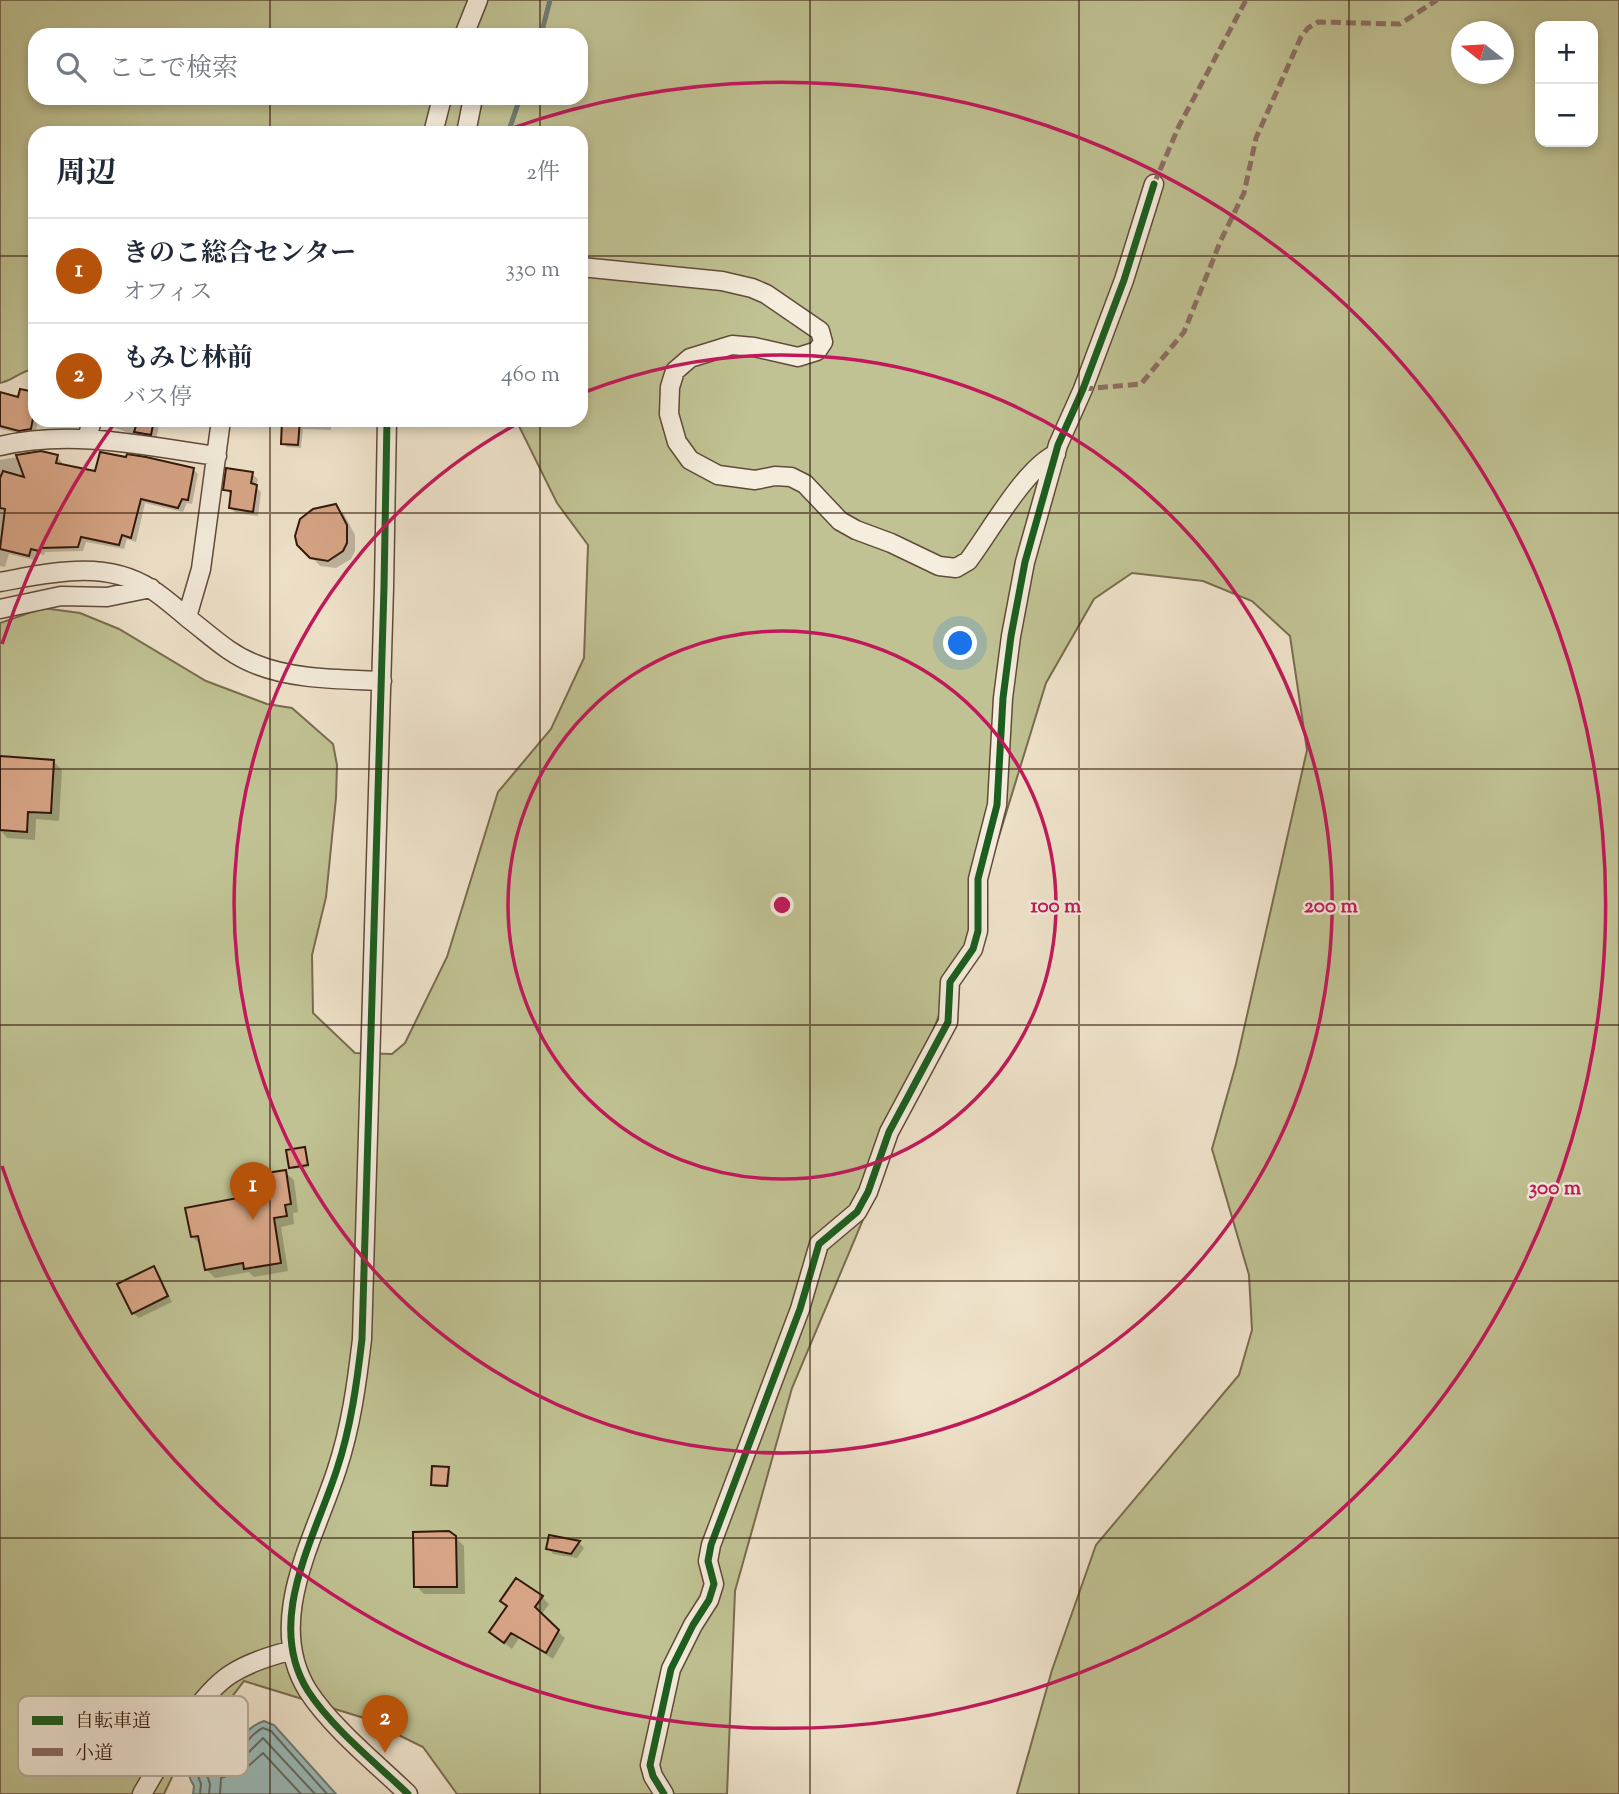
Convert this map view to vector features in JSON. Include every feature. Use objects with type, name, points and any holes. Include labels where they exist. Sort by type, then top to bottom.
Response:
[{"type":"street","points":[[467,28],[478,0]]},
{"type":"street","points":[[435,126],[440,105]]},
{"type":"street","points":[[467,126],[472,105]]},
{"type":"street","points":[[664,1794],[650,1765],[671,1669],[709,1600],[714,1584],[708,1561],[711,1545],[796,1319],[810,1279],[814,1256],[819,1244],[857,1212],[868,1192],[889,1132],[948,1022],[950,982],[973,949],[978,931],[978,878],[997,805],[1003,698],[1025,562],[1058,445],[1083,389],[1124,280],[1154,184]]},
{"type":"street","points":[[588,268],[722,281],[752,288],[766,294],[820,331],[823,342],[817,351],[798,357],[733,345],[690,358],[675,371],[670,387],[669,414],[677,442],[690,460],[718,475],[755,480],[775,476],[791,477],[805,484],[840,521],[939,566],[956,568],[968,561],[1023,484],[1045,459],[1056,454]]},
{"type":"street","points":[[87,439],[90,427]]},
{"type":"street","points":[[187,617],[201,569],[220,427]]},
{"type":"street","points":[[387,427],[362,1339],[357,1384],[338,1468],[311,1537],[293,1600],[290,1621],[292,1650],[309,1692],[356,1745],[408,1794]]},
{"type":"street","points":[[0,446],[39,439],[87,439],[217,456]]},
{"type":"street","points":[[0,582],[65,570],[106,572],[151,588],[231,653],[255,664],[276,671],[329,679],[382,681]]},
{"type":"street","points":[[0,609],[61,596],[107,597],[151,588]]},
{"type":"street","points":[[208,1696],[218,1684],[246,1666],[292,1650]]},
{"type":"street","points":[[142,1794],[153,1776]]},
{"type":"green space","points":[[0,0],[1619,0],[1619,1794],[1017,1794],[1052,1670],[1096,1545],[1239,1375],[1252,1330],[1249,1275],[1212,1149],[1236,1064],[1307,750],[1290,636],[1252,601],[1203,581],[1132,573],[1094,599],[1046,683],[969,934],[865,1215],[792,1388],[735,1591],[727,1794],[457,1794],[423,1747],[364,1718],[244,1681],[233,1696],[18,1696],[18,1776],[173,1776],[164,1794],[0,1794],[0,623],[43,608],[80,613],[119,629],[206,681],[267,704],[292,708],[333,744],[337,765],[336,798],[326,897],[312,955],[313,1013],[355,1053],[392,1054],[405,1043],[447,957],[498,792],[551,729],[584,658],[588,545],[557,503],[519,427],[588,427],[588,126],[28,126],[28,370],[0,383]]},
{"type":"water","points":[[264,1721],[274,1725],[336,1794],[193,1794],[194,1786],[190,1776],[248,1776],[248,1730]]},
{"type":"building","points":[[20,389],[28,391],[28,427],[31,429],[19,431],[0,426],[0,392],[18,397]]},
{"type":"building","points":[[136,427],[153,427],[151,435],[134,432]]},
{"type":"building","points":[[282,427],[299,427],[298,445],[281,444]]},
{"type":"building","points":[[41,451],[58,455],[56,463],[95,471],[100,452],[126,457],[127,454],[146,457],[194,468],[188,500],[182,499],[178,508],[141,499],[131,538],[122,535],[119,545],[81,537],[78,547],[40,548],[39,551],[31,549],[29,556],[0,549],[5,509],[0,508],[0,478],[3,471],[24,477],[16,455]]},
{"type":"building","points":[[226,468],[253,472],[251,483],[257,485],[253,512],[229,508],[231,491],[223,490]]},
{"type":"building","points":[[336,504],[347,525],[347,543],[343,551],[328,561],[310,558],[297,545],[295,536],[300,519],[313,509]]},
{"type":"building","points":[[0,756],[54,760],[51,813],[28,812],[27,832],[0,830]]},
{"type":"building","points":[[305,1147],[308,1165],[289,1168],[286,1150]]},
{"type":"building","points":[[286,1170],[291,1204],[285,1205],[287,1216],[274,1218],[281,1263],[244,1269],[243,1263],[205,1270],[198,1236],[191,1237],[185,1208],[243,1197],[241,1177]]},
{"type":"building","points":[[154,1266],[168,1296],[132,1314],[117,1284]]},
{"type":"building","points":[[432,1466],[449,1467],[447,1486],[431,1485]]},
{"type":"building","points":[[449,1531],[456,1536],[457,1587],[414,1587],[413,1532]]},
{"type":"building","points":[[549,1535],[580,1541],[571,1554],[546,1549]]},
{"type":"building","points":[[516,1578],[543,1596],[535,1607],[559,1630],[546,1653],[511,1633],[504,1643],[489,1632],[507,1606],[500,1601]]},
{"type":"waterway","points":[[543,28],[550,0]]},
{"type":"waterway","points":[[510,126],[518,105]]},
{"type":"marked path","points":[[1154,184],[1179,126],[1246,0]]},
{"type":"marked path","points":[[1083,389],[1141,384],[1184,332],[1221,240],[1244,193],[1256,138],[1301,37],[1308,28],[1318,22],[1400,24],[1437,0]]},
{"type":"cycle path","points":[[664,1794],[650,1765],[671,1669],[709,1600],[714,1584],[708,1561],[711,1545],[800,1309],[819,1244],[857,1212],[868,1192],[889,1132],[948,1022],[950,982],[973,949],[978,931],[978,879],[997,805],[1003,698],[1025,562],[1058,445],[1083,389],[1124,280],[1154,184]]},
{"type":"cycle path","points":[[387,427],[362,1339],[346,1437],[298,1580],[292,1608],[291,1636],[296,1664],[308,1691],[318,1705],[342,1732],[408,1794]]},
{"type":"place","name":"きのこ総合センター","points":[[253,1220]]},
{"type":"place","name":"もみじ林前","points":[[385,1753]]}]
